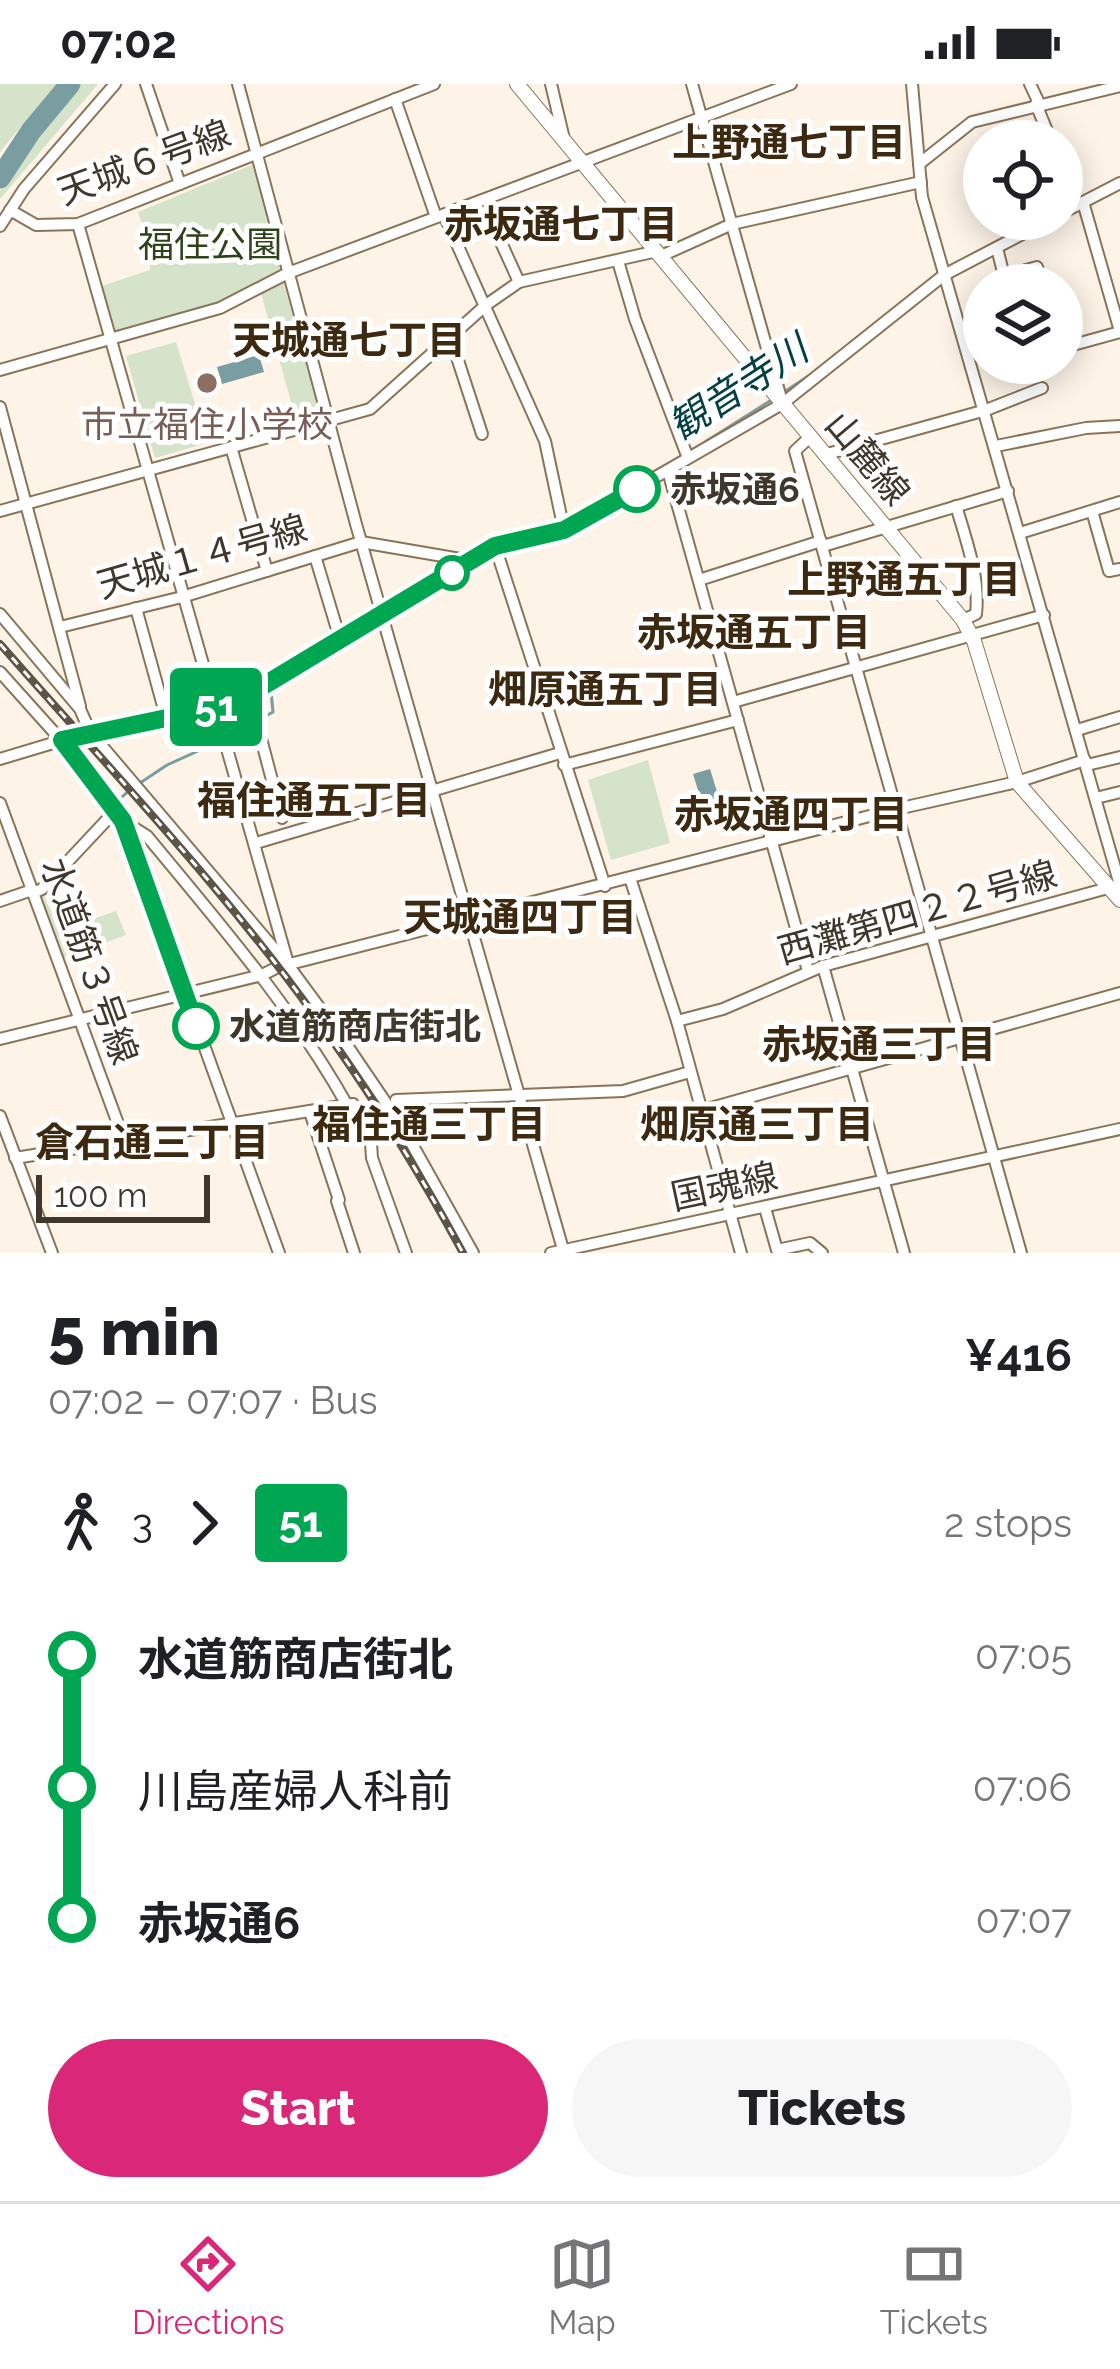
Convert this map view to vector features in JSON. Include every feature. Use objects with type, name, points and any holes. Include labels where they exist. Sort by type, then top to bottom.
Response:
[{"type":"main road","name":"山麓線","points":[[517,84],[963,620],[1017,782],[1114,887],[1120,900]]},
{"type":"street","points":[[0,226],[115,84]]},
{"type":"street","points":[[146,84],[180,184]]},
{"type":"street","points":[[238,84],[361,542],[520,1095],[559,1252]]},
{"type":"street","name":"天城６号線","points":[[10,210],[36,225],[78,224],[395,99],[408,89],[434,84]]},
{"type":"street","points":[[551,84],[565,140]]},
{"type":"street","points":[[692,84],[781,400]]},
{"type":"street","points":[[0,370],[220,308],[288,273],[791,84]]},
{"type":"street","points":[[912,84],[921,182],[944,275],[1105,829],[1114,887]]},
{"type":"street","points":[[1030,84],[1043,120]]},
{"type":"street","points":[[919,164],[972,122],[1120,86]]},
{"type":"street","points":[[395,99],[440,216],[486,305],[545,441],[563,524]]},
{"type":"street","points":[[0,511],[370,409],[486,305],[519,282],[580,265],[659,254],[732,224],[921,182]]},
{"type":"street","points":[[1083,342],[1120,332],[1116,299],[1083,202],[1120,182]]},
{"type":"street","points":[[78,224],[288,964]]},
{"type":"street","points":[[499,238],[519,282]]},
{"type":"street","points":[[0,759],[90,732],[214,708],[248,695],[495,546],[563,524],[668,471],[686,454],[781,400],[944,275],[1012,240]]},
{"type":"street","points":[[997,248],[1001,264]]},
{"type":"street","points":[[618,261],[686,454]]},
{"type":"street","points":[[451,339],[482,434]]},
{"type":"street","points":[[827,454],[986,410],[1042,388]]},
{"type":"street","points":[[0,407],[90,732],[288,964],[403,1128],[473,1253]]},
{"type":"street","points":[[996,446],[1120,426]]},
{"type":"street","points":[[812,436],[795,451],[1022,1253]]},
{"type":"street","points":[[232,447],[267,571]]},
{"type":"street","points":[[668,471],[808,971]]},
{"type":"street","points":[[699,580],[1008,491]]},
{"type":"street","points":[[1020,533],[1120,502]]},
{"type":"street","points":[[956,506],[976,574],[972,588],[978,608],[963,620]]},
{"type":"street","points":[[1092,511],[1109,571],[1120,568]]},
{"type":"street","points":[[361,542],[470,560]]},
{"type":"street","name":"天城１４号線","points":[[60,627],[182,597],[361,542]]},
{"type":"street","points":[[495,546],[604,886]]},
{"type":"street","points":[[315,556],[340,639]]},
{"type":"street","points":[[136,608],[166,717]]},
{"type":"street","points":[[0,614],[80,709]]},
{"type":"street","points":[[733,702],[1044,615]]},
{"type":"street","points":[[38,657],[65,650]]},
{"type":"street","points":[[0,672],[117,810],[147,836],[262,975],[319,1055],[347,1105]]},
{"type":"street","points":[[1077,730],[1120,717]]},
{"type":"street","points":[[256,843],[432,791],[738,720]]},
{"type":"street","points":[[224,740],[259,731],[282,818]]},
{"type":"street","points":[[0,1039],[896,809],[1120,757]]},
{"type":"street","points":[[1096,798],[1120,792]]},
{"type":"street","name":"水道筋３号線","points":[[0,803],[124,1140]]},
{"type":"street","points":[[0,901],[42,889],[117,810]]},
{"type":"street","points":[[117,810],[279,1253]]},
{"type":"street","points":[[1105,829],[1120,827]]},
{"type":"street","points":[[630,878],[677,1021],[741,1253]]},
{"type":"street","name":"西灘第四２２号線","points":[[677,1021],[723,1010],[823,966],[1114,887]]},
{"type":"street","points":[[823,966],[904,1253]]},
{"type":"street","points":[[700,1111],[1120,993]]},
{"type":"street","points":[[396,1100],[623,1091],[690,1072]]},
{"type":"street","points":[[15,1158],[353,1105],[370,1130],[372,1158],[406,1253]]},
{"type":"street","points":[[310,1112],[354,1253]]},
{"type":"street","points":[[0,1116],[52,1253]]},
{"type":"street","name":"国魂線","points":[[559,1252],[1120,1129]]},
{"type":"street","points":[[765,1208],[777,1250],[810,1243],[822,1253]]},
{"type":"green space","points":[[0,84],[56,84],[0,152]]},
{"type":"green space","points":[[77,84],[98,84],[0,199],[0,191],[40,125]]},
{"type":"green space","name":"福住公園","points":[[252,165],[282,270],[215,307],[116,332],[102,286],[150,270],[155,262],[138,212]]},
{"type":"green space","name":"福住公園","points":[[283,281],[320,414],[296,420],[261,293]]},
{"type":"green space","points":[[176,342],[207,443],[155,458],[126,356]]},
{"type":"green space","points":[[648,760],[670,843],[611,860],[588,780]]},
{"type":"green space","points":[[43,894],[53,915],[75,908],[82,923],[116,911],[126,935],[61,959],[38,899]]},
{"type":"water","points":[[259,355],[264,372],[222,384],[217,367]]},
{"type":"water","points":[[710,769],[723,811],[706,816],[693,774]]},
{"type":"waterway","points":[[0,178],[70,84]]},
{"type":"waterway","name":"観音寺川","points":[[781,394],[813,373]]},
{"type":"waterway","name":"観音寺川","points":[[705,442],[773,399]]},
{"type":"waterway","name":"観音寺川","points":[[495,541],[569,519],[666,465]]},
{"type":"waterway","name":"観音寺川","points":[[384,602],[455,563]]},
{"type":"waterway","points":[[246,727],[273,712],[271,691]]},
{"type":"waterway","points":[[140,783],[222,740]]},
{"type":"waterway","points":[[113,805],[132,788]]},
{"type":"railway","points":[[0,644],[173,839],[296,990],[385,1120],[463,1253]]},
{"type":"bus line","name":"51","points":[[196,1026],[123,821],[62,740],[214,708],[248,695],[495,546],[564,530],[637,489]]},
{"type":"place","name":"市立福住小学校","points":[[207,383]]},
{"type":"place","name":"赤坂通6","points":[[637,489]]},
{"type":"place","name":"水道筋商店街北","points":[[196,1026]]},
{"type":"district","name":"上野通七丁目","points":[[789,142]]},
{"type":"district","name":"赤坂通七丁目","points":[[561,224]]},
{"type":"district","name":"天城通七丁目","points":[[349,340]]},
{"type":"district","name":"上野通五丁目","points":[[904,579]]},
{"type":"district","name":"赤坂通五丁目","points":[[754,632]]},
{"type":"district","name":"畑原通五丁目","points":[[605,689]]},
{"type":"district","name":"福住通五丁目","points":[[314,800]]},
{"type":"district","name":"赤坂通四丁目","points":[[791,814]]},
{"type":"district","name":"天城通四丁目","points":[[520,917]]},
{"type":"district","name":"赤坂通三丁目","points":[[879,1044]]},
{"type":"district","name":"福住通三丁目","points":[[429,1124]]},
{"type":"district","name":"畑原通三丁目","points":[[757,1124]]},
{"type":"district","name":"倉石通三丁目","points":[[152,1142]]}]
